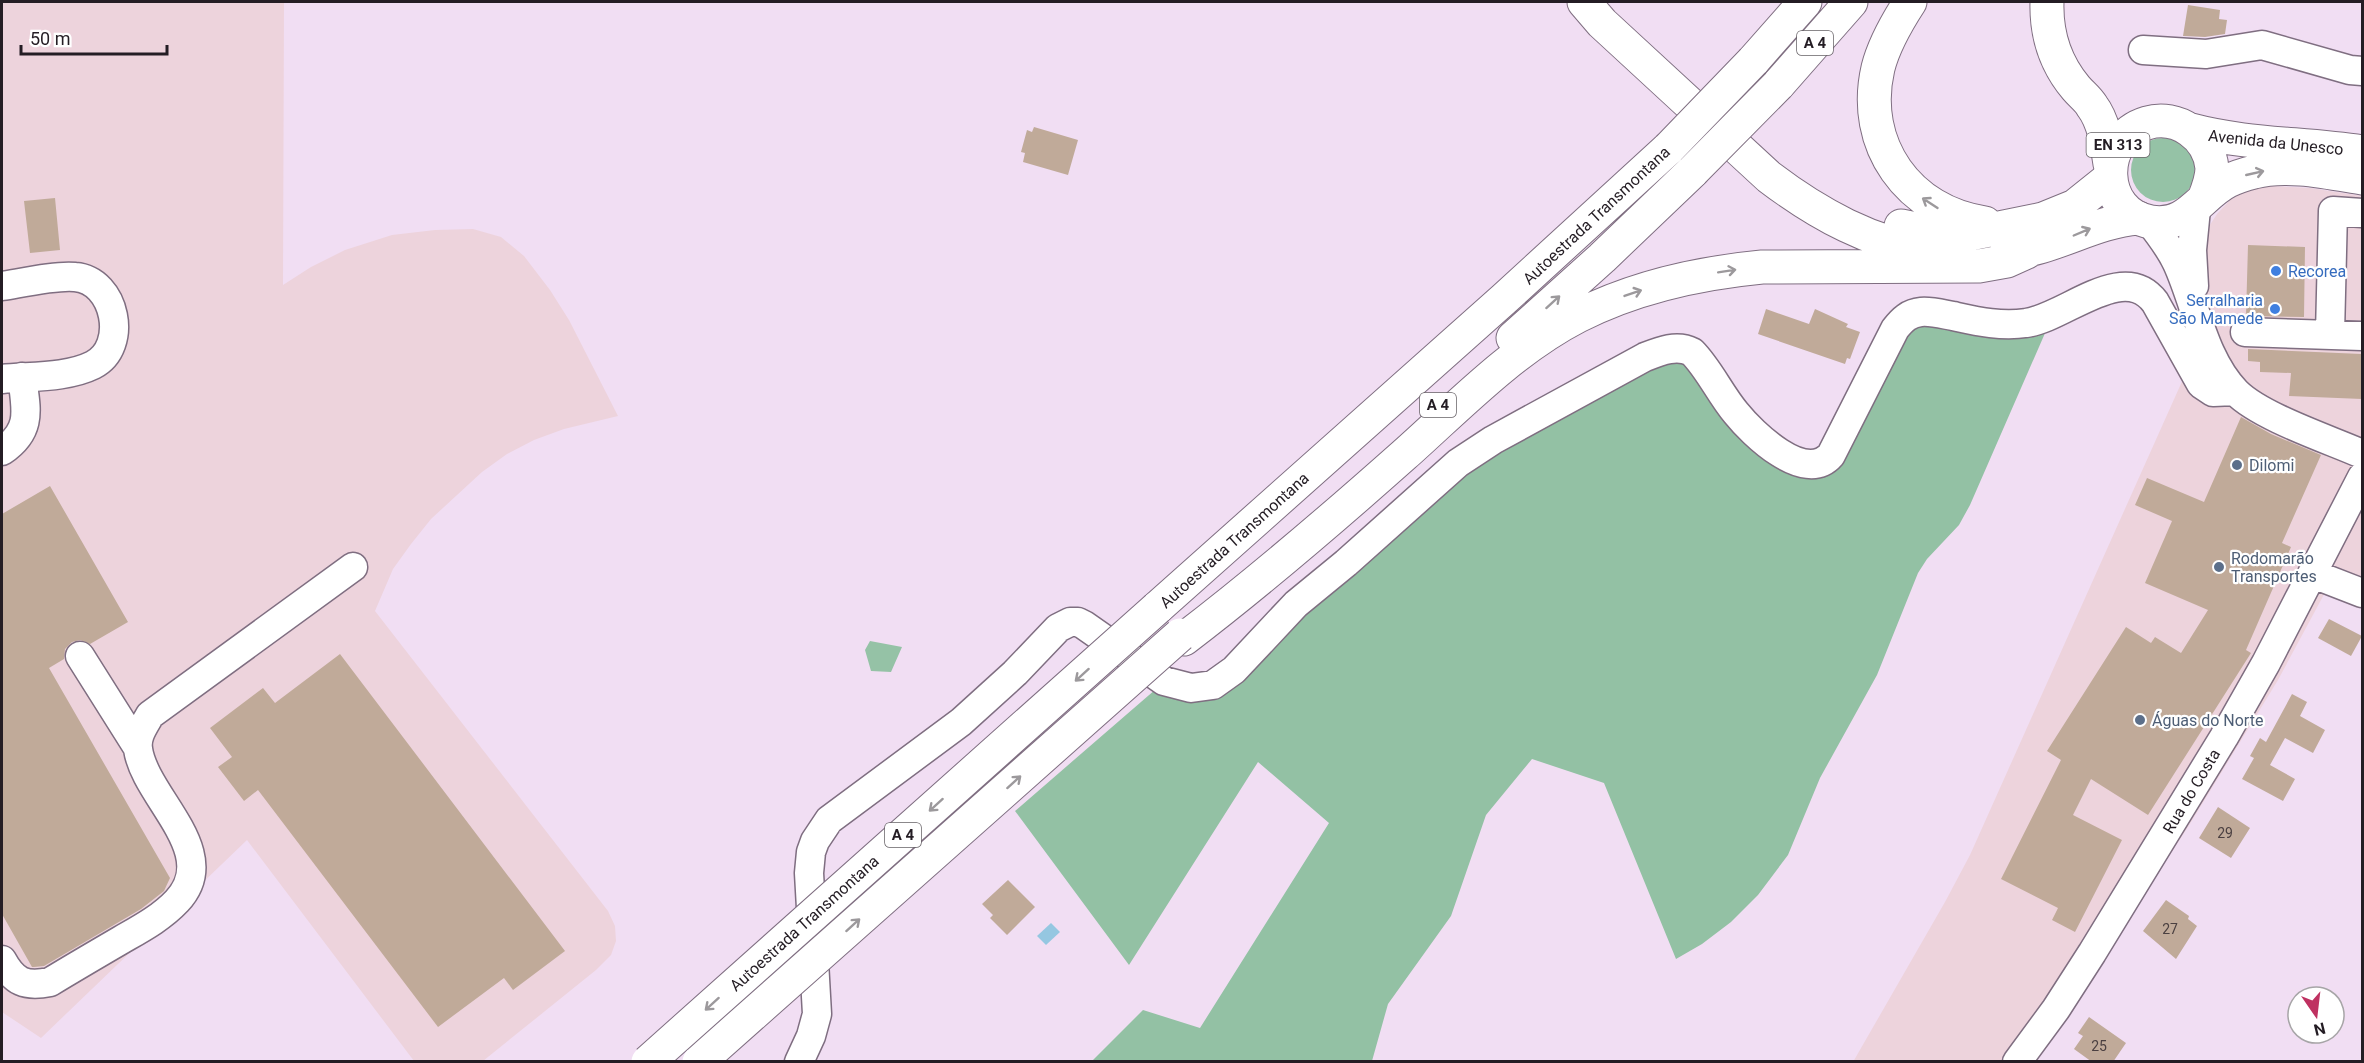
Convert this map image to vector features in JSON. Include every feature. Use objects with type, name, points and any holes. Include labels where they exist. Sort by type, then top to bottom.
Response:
[{"type":"main road","points":[[1584,2],[1602,23],[1769,177],[1822,215],[1861,234],[1915,251],[1968,255],[2026,237]]},
{"type":"main road","points":[[1608,2],[1644,39],[1760,146],[1803,180],[1831,198],[1872,218],[1911,229],[1940,234],[2026,237],[2058,242],[2100,225],[2144,219],[2173,221],[2185,216],[2200,204],[2210,184],[2212,169],[2209,154],[2190,130]]},
{"type":"main road","points":[[1748,56],[1784,2]]},
{"type":"main road","name":"Autoestrada Transmontana","points":[[648,1062],[1556,253],[1748,56],[1805,2]]},
{"type":"main road","name":"Autoestrada Transmontana","points":[[699,1062],[1124,684],[1182,637],[1602,258],[1778,85],[1851,2]]},
{"type":"main road","points":[[1910,2],[1883,53],[1874,94],[1878,129],[1892,163],[1914,191],[1940,209],[1973,221],[2002,224],[2026,237]]},
{"type":"main road","name":"EN 313","points":[[2047,2],[2048,24],[2054,52],[2071,81],[2093,107],[2106,137],[2115,194],[2124,208],[2144,219]]},
{"type":"main road","name":"EN 313","points":[[2093,107],[2119,117],[2173,122],[2190,130]]},
{"type":"main road","name":"EN 313","points":[[2110,171],[2115,148],[2125,135],[2138,126],[2154,121]]},
{"type":"main road","name":"Avenida da Unesco","points":[[2190,130],[2217,137],[2248,141],[2319,146],[2362,152]]},
{"type":"main road","name":"Avenida da Unesco","points":[[2200,204],[2228,181],[2256,171],[2276,169],[2312,171],[2362,178]]},
{"type":"main road","points":[[1182,637],[1289,557],[1497,372],[1543,337],[1593,309],[1648,288],[1727,271],[1762,267],[1979,266],[1998,263],[2026,237],[2056,215],[2075,206],[2110,171]]},
{"type":"street","points":[[2144,50],[2206,54],[2262,45],[2350,70],[2362,71]]},
{"type":"street","points":[[2197,315],[2192,260],[2200,204]]},
{"type":"street","points":[[2330,334],[2333,211],[2362,213]]},
{"type":"street","points":[[2144,219],[2174,256],[2214,361],[2235,391],[2270,414],[2362,454]]},
{"type":"street","points":[[2,286],[76,276],[91,282],[105,294],[114,320],[114,335],[108,350],[96,364],[80,370],[12,377],[26,422],[16,439],[2,451]]},
{"type":"street","points":[[799,1062],[811,1036],[817,1014],[809,873],[811,852],[821,830],[840,811],[961,722],[1015,673],[1053,631],[1066,623],[1074,621],[1081,623],[1164,681],[1191,688],[1213,685],[1234,670],[1296,604],[1467,456],[1645,357],[1667,349],[1692,352],[1735,412],[1751,429],[1788,458],[1809,465],[1824,461],[1831,455],[1895,329],[1903,319],[1921,312],[1986,323],[2023,324],[2051,317],[2115,287],[2134,287],[2150,295],[2155,302],[2201,384],[2213,392],[2235,391]]},
{"type":"street","points":[[2245,332],[2362,336]]},
{"type":"street","name":"Rua do Costa","points":[[2017,1062],[2056,1010],[2229,728],[2313,574],[2362,477]]},
{"type":"street","points":[[138,748],[140,731],[150,715],[353,567]]},
{"type":"street","points":[[2313,574],[2362,593]]},
{"type":"street","points":[[2,960],[9,974],[22,982],[33,986],[50,982],[148,924],[177,901],[189,883],[192,862],[186,842],[146,770],[138,748],[80,656]]},
{"type":"shaded area","points":[[2,2],[284,2],[283,285],[311,267],[345,250],[392,235],[435,230],[473,229],[501,237],[524,256],[550,290],[569,320],[618,416],[564,429],[534,440],[507,454],[482,472],[431,519],[411,544],[393,569],[375,611],[608,911],[615,926],[616,941],[611,955],[596,970],[483,1061],[414,1061],[247,840],[41,1038],[2,1012]]},
{"type":"shaded area","points":[[2272,186],[2310,188],[2362,196],[2362,599],[2328,587],[2278,680],[2188,827],[2112,943],[2028,1061],[1853,1062],[1970,855],[2184,377],[2202,295],[2204,234],[2217,214],[2231,199],[2250,189]]},
{"type":"green space","points":[[2163,138],[2175,140],[2186,147],[2193,158],[2195,170],[2193,182],[2186,193],[2175,200],[2163,202],[2151,200],[2140,193],[2133,182],[2131,170],[2133,158],[2140,147],[2151,140]]},
{"type":"green space","points":[[1914,321],[2049,324],[1970,505],[1959,525],[1927,559],[1918,573],[1877,675],[1820,778],[1788,855],[1758,895],[1731,922],[1702,944],[1676,959],[1604,783],[1532,759],[1486,815],[1451,916],[1388,1004],[1372,1061],[1092,1061],[1143,1010],[1200,1028],[1329,823],[1258,762],[1129,965],[1015,811],[1156,689],[1195,698],[1282,628],[1449,478],[1625,372],[1682,356],[1809,474]]},
{"type":"green space","points":[[870,641],[902,647],[891,672],[871,671],[865,650]]},
{"type":"water","points":[[1051,923],[1060,932],[1046,945],[1037,936]]},
{"type":"building","points":[[2188,5],[2220,10],[2219,19],[2227,20],[2225,34],[2205,37],[2183,36]]},
{"type":"building","points":[[1034,127],[1078,140],[1068,175],[1023,162],[1025,153],[1021,152],[1027,130],[1032,132]]},
{"type":"building","points":[[55,198],[60,250],[30,253],[24,201]]},
{"type":"building","points":[[2248,245],[2305,247],[2304,317],[2246,316]]},
{"type":"building","points":[[1766,309],[1809,324],[1815,309],[1848,324],[1846,327],[1860,332],[1850,359],[1847,358],[1845,364],[1758,334]]},
{"type":"building","points":[[2248,349],[2362,354],[2362,399],[2289,396],[2291,373],[2260,372],[2260,362],[2248,361]]},
{"type":"building","points":[[2241,417],[2271,434],[2321,455],[2282,543],[2291,547],[2246,650],[2251,653],[2148,815],[2091,779],[2073,815],[2122,840],[2075,932],[2052,920],[2058,908],[2001,879],[2061,760],[2047,751],[2126,627],[2151,643],[2155,637],[2181,653],[2208,610],[2145,583],[2172,521],[2135,505],[2147,478],[2204,502]]},
{"type":"building","points":[[50,486],[128,622],[90,644],[80,640],[72,642],[65,649],[64,659],[49,668],[170,878],[164,891],[141,909],[44,966],[32,967],[2,914],[2,514]]},
{"type":"building","points":[[2329,619],[2362,636],[2351,656],[2318,638]]},
{"type":"building","points":[[340,654],[565,951],[513,990],[504,978],[438,1027],[258,790],[244,801],[218,767],[232,757],[210,728],[263,688],[275,703]]},
{"type":"building","points":[[2292,694],[2307,702],[2300,716],[2325,730],[2313,753],[2285,738],[2270,765],[2295,779],[2283,801],[2242,779],[2254,758],[2250,756],[2260,738],[2266,742]]},
{"type":"building","points":[[2218,807],[2250,828],[2231,858],[2199,838]]},
{"type":"building","points":[[1008,880],[1035,907],[1007,935],[990,918],[993,915],[982,904]]},
{"type":"building","points":[[2166,900],[2189,916],[2188,919],[2197,926],[2176,959],[2143,931]]},
{"type":"building","points":[[2089,1017],[2126,1043],[2113,1062],[2092,1062],[2074,1049],[2083,1036],[2078,1033]]},
{"type":"place","name":"Recorea","points":[[2276,271]]},
{"type":"place","name":"Serralharia São Mamede","points":[[2275,309]]},
{"type":"place","name":"Dilomi","points":[[2237,465]]},
{"type":"place","name":"Rodomarão Transportes","points":[[2219,567]]},
{"type":"place","name":"Águas do Norte","points":[[2140,720]]}]
